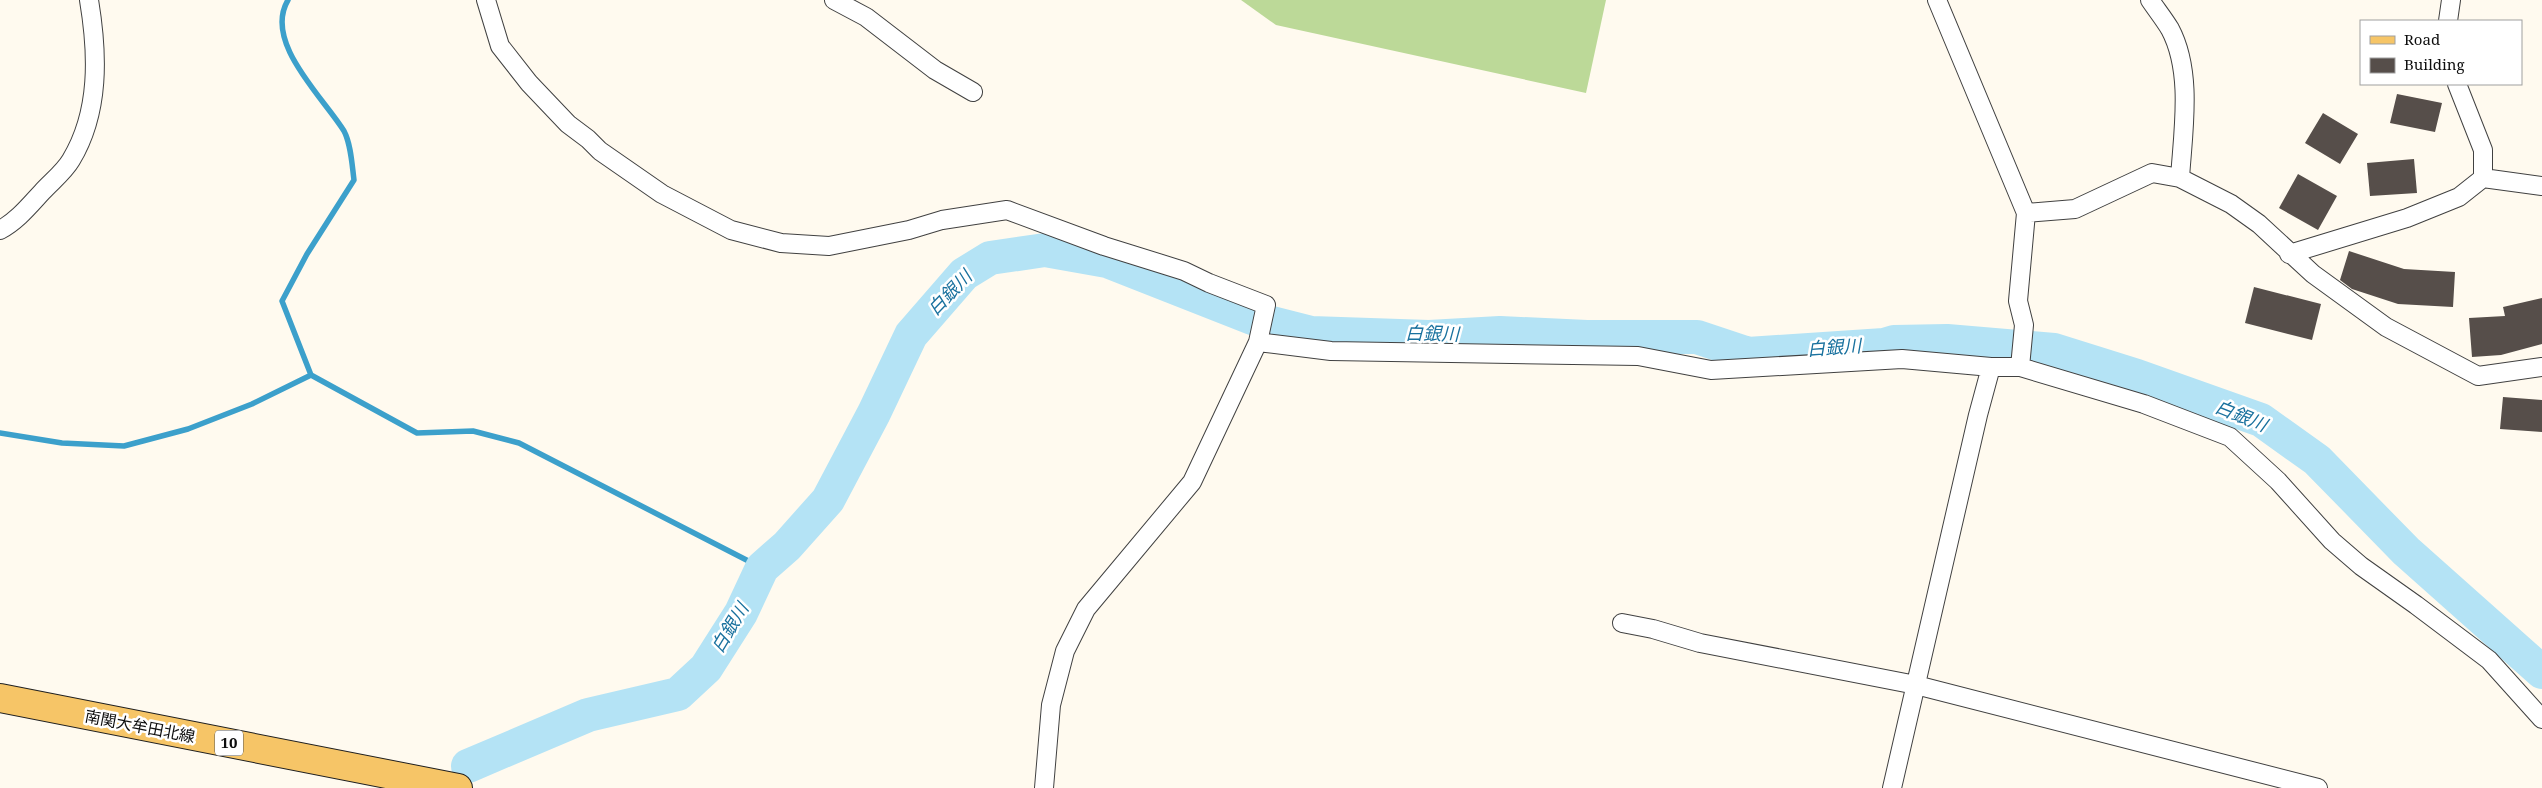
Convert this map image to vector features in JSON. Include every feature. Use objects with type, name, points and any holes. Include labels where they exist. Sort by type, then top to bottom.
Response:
[{"type":"main road","name":"南関大牟田北線","points":[[0,698],[458,788]]},
{"type":"street","points":[[0,230],[13,223],[70,162],[83,137],[94,91],[96,40],[89,0]]},
{"type":"street","points":[[486,0],[500,46],[529,83],[568,124],[600,151],[662,194],[731,230],[781,243],[829,246],[909,230],[942,220],[1007,210],[1104,246],[1184,271],[1208,283],[1266,305],[1259,336],[1192,482],[1086,609],[1065,651],[1051,705],[1044,788]]},
{"type":"street","points":[[834,0],[866,17],[935,70],[973,92]]},
{"type":"street","points":[[1938,0],[2026,213],[2018,301],[2024,325],[2020,367]]},
{"type":"street","points":[[2150,0],[2170,30],[2181,63],[2184,105],[2180,178]]},
{"type":"street","points":[[2448,20],[2451,0]]},
{"type":"street","points":[[2457,85],[2483,150],[2483,178]]},
{"type":"street","points":[[2026,213],[2075,209],[2152,173],[2180,178],[2231,204],[2259,224],[2289,254],[2386,327],[2478,376],[2542,367]]},
{"type":"street","points":[[2289,254],[2407,218],[2459,198],[2483,178],[2542,186]]},
{"type":"street","points":[[1259,336],[1331,351],[1638,356],[1711,370],[1902,359],[1991,367],[2020,367],[2144,404],[2230,437],[2278,480],[2332,541],[2361,566],[2489,660],[2542,719]]},
{"type":"street","points":[[1892,788],[1991,367]]},
{"type":"street","points":[[1622,624],[1653,629],[1700,643],[1916,685],[2318,788]]},
{"type":"green space","points":[[1241,0],[1606,0],[1586,93],[1276,25]]},
{"type":"building","points":[[2397,94],[2442,103],[2435,132],[2390,123]]},
{"type":"building","points":[[2323,113],[2358,134],[2340,164],[2305,143]]},
{"type":"building","points":[[2414,159],[2417,193],[2370,196],[2367,163]]},
{"type":"building","points":[[2298,174],[2337,196],[2318,230],[2279,208]]},
{"type":"building","points":[[2349,251],[2404,269],[2455,272],[2453,307],[2398,304],[2352,289],[2340,280]]},
{"type":"building","points":[[2254,287],[2321,304],[2312,340],[2245,323]]},
{"type":"building","points":[[2542,298],[2542,344],[2501,355],[2472,357],[2469,318],[2505,316],[2503,307]]},
{"type":"building","points":[[2503,397],[2542,400],[2542,432],[2500,429]]},
{"type":"waterway","points":[[288,0],[282,16],[283,33],[289,51],[310,86],[344,131],[350,148],[354,180],[307,254],[282,301],[311,375],[417,433],[473,431],[519,443],[762,568]]},
{"type":"waterway","name":"白銀川","points":[[468,766],[588,715],[678,694],[706,668],[741,613],[762,568],[787,546],[828,500],[874,413],[911,335],[964,274],[990,258],[1045,250],[1107,261],[1252,318],[1311,333],[1429,337],[1500,333],[1587,337],[1697,337],[1748,354],[1884,345],[1894,342],[1947,341],[2054,350],[2137,376],[2261,420],[2317,460],[2406,551],[2542,672]]},
{"type":"waterway","points":[[0,433],[62,443],[124,446],[188,429],[252,404],[311,375]]}]
